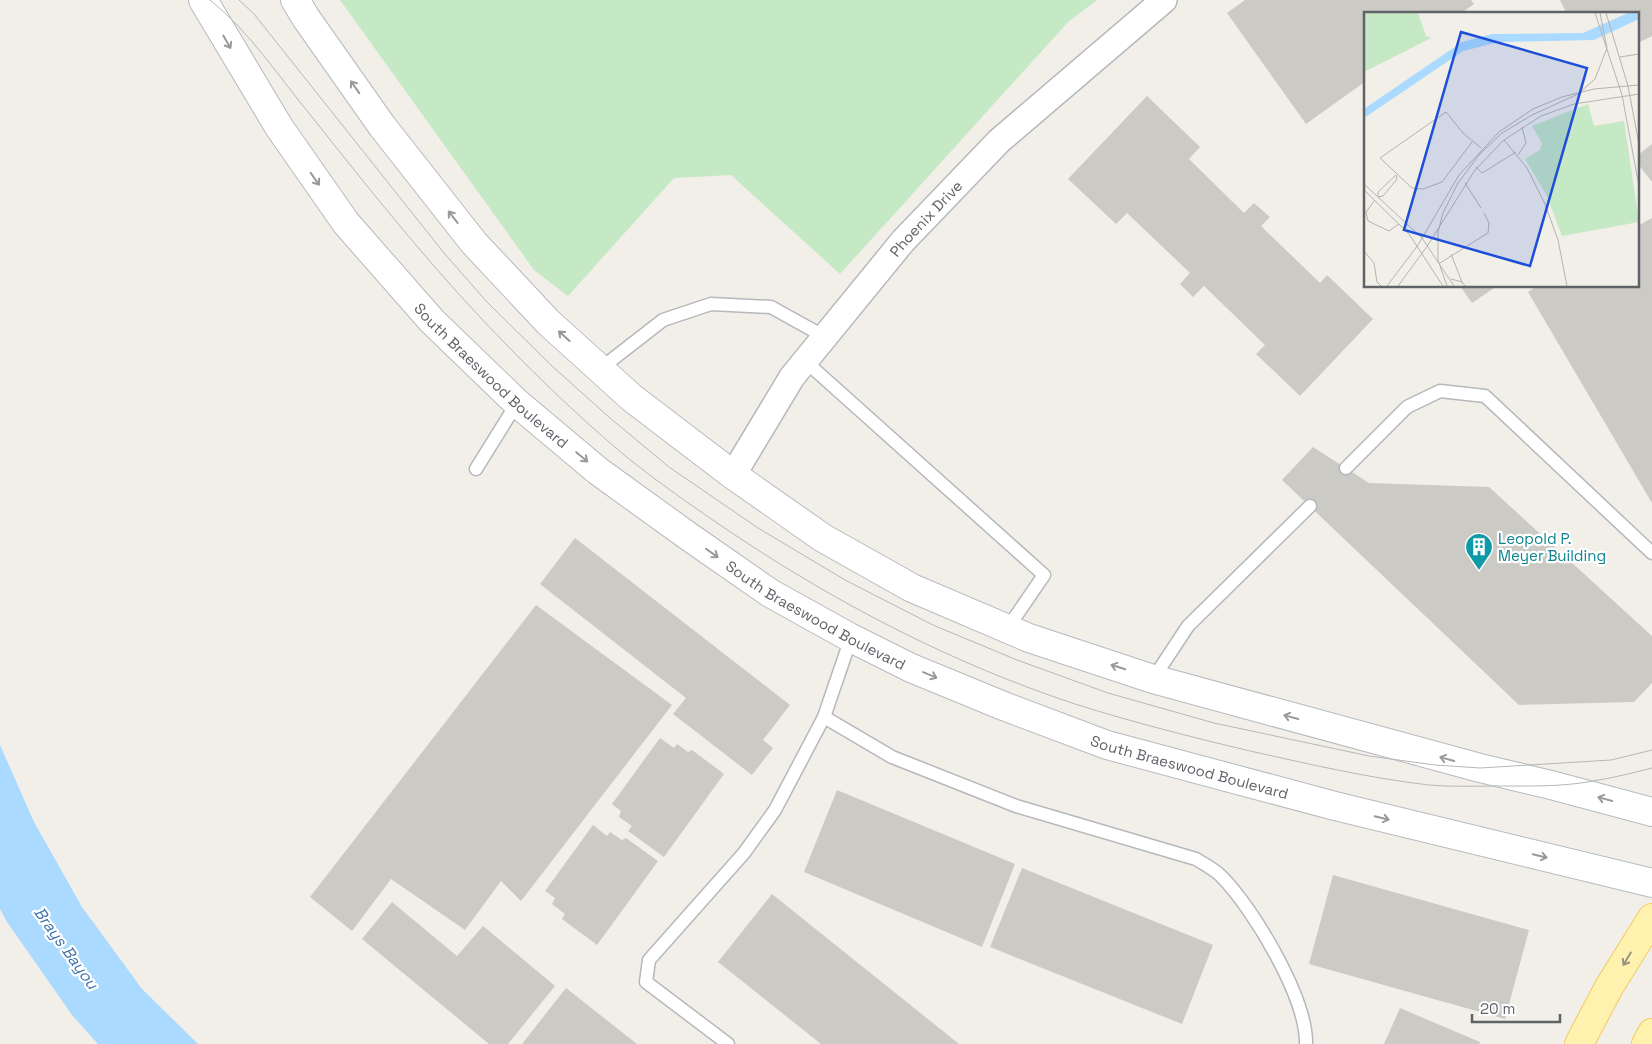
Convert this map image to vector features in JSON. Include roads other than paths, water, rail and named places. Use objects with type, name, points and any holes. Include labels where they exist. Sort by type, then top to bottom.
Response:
[{"type":"main road","name":"South Braeswood Boulevard","points":[[203,0],[279,127],[346,223],[432,320],[517,403],[598,470],[770,593],[851,638],[911,668],[1006,707],[1107,745],[1334,806],[1652,884]]},
{"type":"main road","points":[[295,0],[382,126],[474,243],[548,322],[632,398],[733,475],[823,538],[912,588],[1029,638],[1153,679],[1480,768],[1652,812]]},
{"type":"main road","points":[[1578,1044],[1609,987],[1652,918]]},
{"type":"main road","points":[[1646,1044],[1652,1033]]},
{"type":"street","name":"Phoenix Drive","points":[[733,475],[792,377],[903,241],[999,141],[1164,0]]},
{"type":"lane","points":[[600,369],[663,320],[711,304],[771,307],[825,337]]},
{"type":"lane","points":[[805,361],[1044,575],[1008,629]]},
{"type":"lane","points":[[1346,468],[1407,407],[1440,391],[1485,396],[1652,553]]},
{"type":"lane","points":[[476,469],[517,403]]},
{"type":"lane","points":[[1153,679],[1188,626],[1310,506]]},
{"type":"lane","points":[[728,1044],[646,982],[650,960],[704,896],[744,853],[775,810],[824,717],[851,638]]},
{"type":"lane","points":[[824,717],[892,757],[1016,806],[1196,858],[1220,875],[1246,905],[1273,950],[1295,993],[1306,1036],[1306,1044]]},
{"type":"water","name":"Brays Bayou","points":[[0,745],[34,822],[82,907],[142,989],[198,1044],[98,1044],[72,1015],[7,922],[0,909]]},
{"type":"tram line","points":[[210,0],[238,26],[264,56],[373,193],[457,292],[533,372],[571,408],[629,459],[695,508],[775,561],[857,609],[899,631],[986,671],[1075,704],[1206,740],[1339,770],[1429,785],[1534,786],[1581,783],[1652,768]]},
{"type":"tram line","points":[[239,0],[254,14],[444,253],[487,302],[552,366],[669,467],[758,528],[845,580],[933,625],[1017,660],[1108,693],[1214,723],[1369,756],[1435,765],[1480,768],[1611,760],[1652,750]]},
{"type":"place","name":"Leopold P. Meyer Building","points":[[1479,571]]}]
